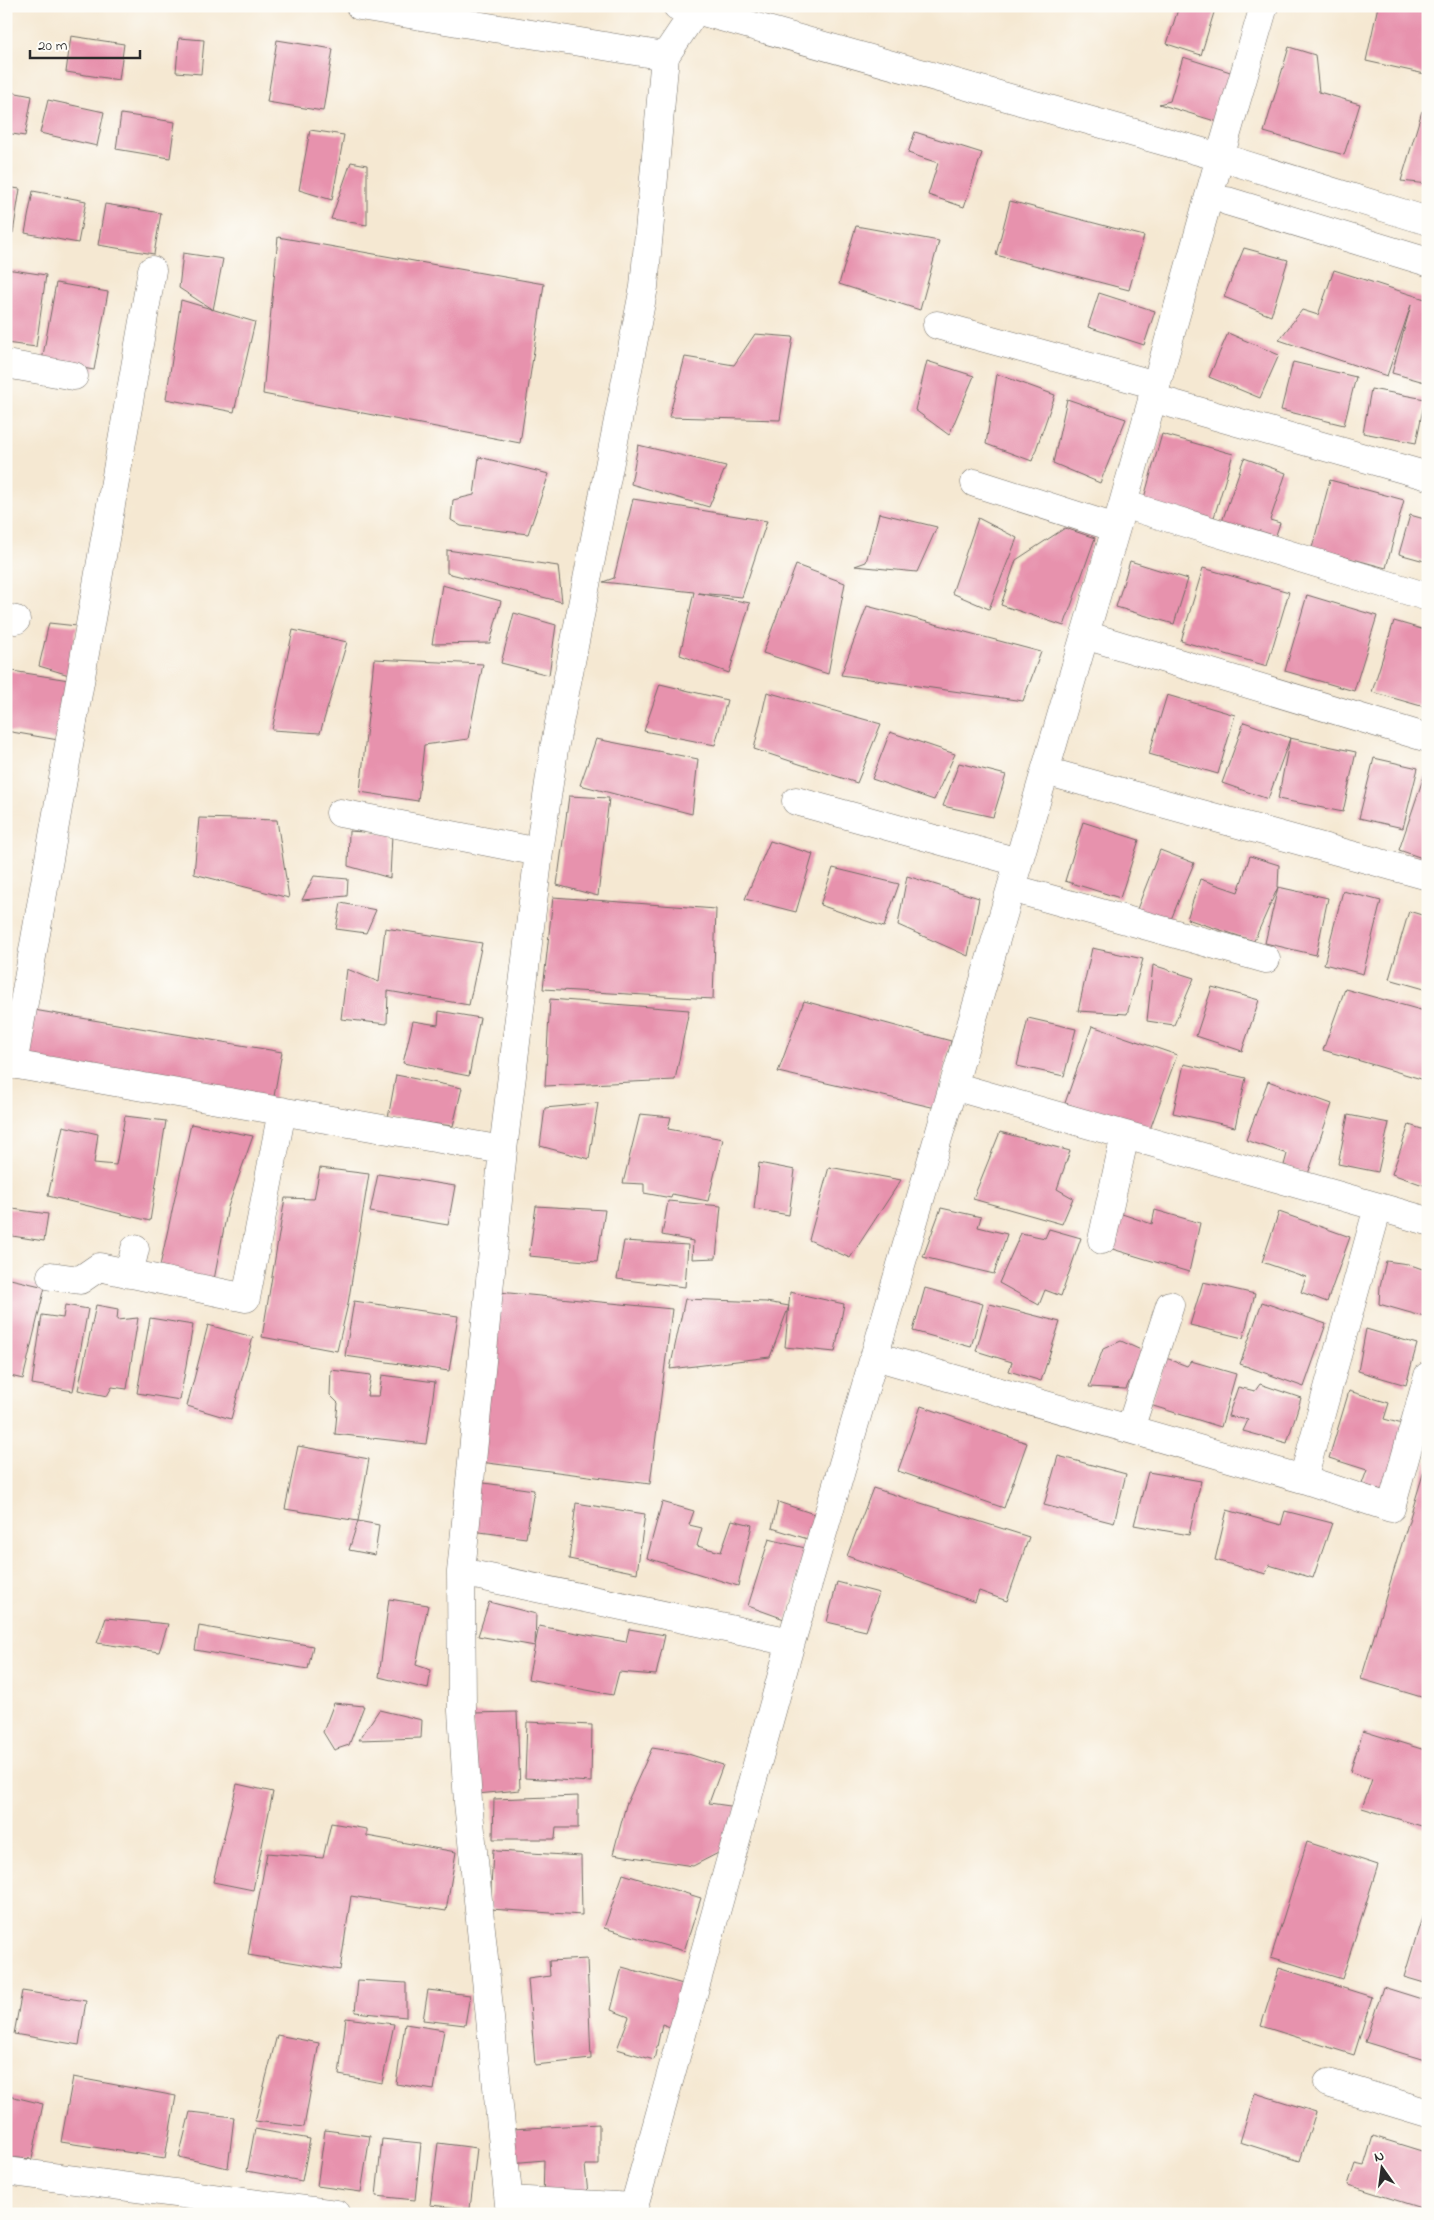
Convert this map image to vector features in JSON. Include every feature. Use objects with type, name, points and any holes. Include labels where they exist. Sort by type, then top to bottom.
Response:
[{"type":"street","points":[[360,6],[664,56]]},
{"type":"street","points":[[1264,6],[1220,157],[1085,635],[791,1642],[634,2207],[510,2207],[468,1802],[462,1711],[461,1572],[503,1150],[539,852],[554,749],[644,287],[664,56],[690,7],[1220,157],[1428,221]]},
{"type":"street","points":[[1227,201],[1428,262]]},
{"type":"street","points":[[152,270],[9,1064],[503,1150]]},
{"type":"street","points":[[937,325],[1428,476]]},
{"type":"street","points":[[6,364],[74,376]]},
{"type":"street","points":[[976,482],[1119,516],[1428,597]]},
{"type":"street","points":[[1085,635],[1428,738]]},
{"type":"street","points":[[1045,771],[1428,876]]},
{"type":"street","points":[[796,801],[1018,862]]},
{"type":"street","points":[[340,813],[539,852]]},
{"type":"street","points":[[1011,888],[1266,960]]},
{"type":"street","points":[[953,1086],[1428,1221]]},
{"type":"street","points":[[50,1276],[80,1280],[100,1267],[132,1261],[246,1298],[282,1111]]},
{"type":"street","points":[[1102,1240],[1125,1135]]},
{"type":"street","points":[[1303,1479],[1378,1207]]},
{"type":"street","points":[[1130,1429],[1170,1305]]},
{"type":"street","points":[[875,1356],[1303,1479],[1391,1508],[1428,1376]]},
{"type":"street","points":[[461,1572],[791,1642]]},
{"type":"street","points":[[1328,2084],[1428,2113]]},
{"type":"street","points":[[6,2172],[336,2214]]},
{"type":"building","points":[[1179,6],[1216,6],[1201,55],[1167,44]]},
{"type":"building","points":[[1378,6],[1428,7],[1428,69],[1425,74],[1366,61]]},
{"type":"building","points":[[71,36],[124,44],[119,80],[66,72]]},
{"type":"building","points":[[179,38],[204,40],[201,74],[176,72]]},
{"type":"building","points":[[277,40],[333,49],[323,111],[267,102]]},
{"type":"building","points":[[1289,47],[1315,55],[1319,92],[1360,104],[1344,155],[1264,132]]},
{"type":"building","points":[[1183,57],[1243,76],[1228,125],[1159,104],[1170,101]]},
{"type":"building","points":[[6,91],[32,96],[25,136],[6,133]]},
{"type":"building","points":[[48,100],[104,112],[97,146],[40,133]]},
{"type":"building","points":[[1422,111],[1428,112],[1428,184],[1401,181]]},
{"type":"building","points":[[121,114],[175,122],[170,158],[116,149]]},
{"type":"building","points":[[310,130],[344,135],[332,200],[299,190]]},
{"type":"building","points":[[915,132],[982,153],[964,207],[928,195],[938,163],[908,153]]},
{"type":"building","points":[[351,162],[367,165],[367,225],[331,219]]},
{"type":"building","points":[[6,187],[20,189],[13,233],[6,232]]},
{"type":"building","points":[[33,191],[86,201],[78,243],[25,233]]},
{"type":"building","points":[[1010,201],[1144,236],[1129,290],[996,255]]},
{"type":"building","points":[[105,204],[161,213],[154,254],[98,245]]},
{"type":"building","points":[[856,226],[939,241],[920,310],[839,284]]},
{"type":"building","points":[[278,237],[544,284],[520,443],[263,394]]},
{"type":"building","points":[[1244,248],[1288,260],[1271,316],[1224,297]]},
{"type":"building","points":[[183,253],[223,259],[213,310],[179,288]]},
{"type":"building","points":[[6,269],[46,275],[36,347],[6,343]]},
{"type":"building","points":[[1334,270],[1428,300],[1428,383],[1392,373],[1411,305],[1387,376],[1279,340],[1302,310],[1318,315]]},
{"type":"building","points":[[56,283],[108,292],[94,370],[42,361]]},
{"type":"building","points":[[1099,293],[1155,311],[1144,345],[1088,327]]},
{"type":"building","points":[[181,300],[255,322],[234,412],[166,399]]},
{"type":"building","points":[[1228,333],[1279,355],[1260,398],[1209,377]]},
{"type":"building","points":[[755,334],[793,337],[780,420],[669,417],[685,357],[734,365]]},
{"type":"building","points":[[927,361],[974,376],[949,435],[915,410]]},
{"type":"building","points":[[1293,362],[1356,377],[1344,425],[1281,410]]},
{"type":"building","points":[[997,374],[1055,395],[1032,461],[986,444]]},
{"type":"building","points":[[1371,389],[1425,399],[1416,443],[1363,433]]},
{"type":"building","points":[[1067,399],[1126,419],[1100,483],[1053,463]]},
{"type":"building","points":[[1162,434],[1233,454],[1212,524],[1142,505]]},
{"type":"building","points":[[638,445],[726,466],[709,507],[631,484]]},
{"type":"building","points":[[479,457],[549,474],[528,534],[461,526],[451,520],[453,500],[474,495]]},
{"type":"building","points":[[1244,458],[1286,473],[1270,520],[1280,523],[1271,550],[1218,533]]},
{"type":"building","points":[[1330,480],[1404,500],[1386,568],[1312,548]]},
{"type":"building","points":[[633,499],[767,521],[742,597],[698,593],[750,603],[729,673],[680,655],[694,592],[603,582],[614,578]]},
{"type":"building","points":[[879,513],[937,527],[917,572],[855,566],[866,562]]},
{"type":"building","points":[[1410,515],[1428,520],[1428,562],[1399,554]]},
{"type":"building","points":[[978,518],[1017,538],[989,609],[952,593]]},
{"type":"building","points":[[1065,528],[1095,538],[1064,626],[1001,605],[1016,560]]},
{"type":"building","points":[[447,550],[558,566],[562,602],[447,573]]},
{"type":"building","points":[[1130,561],[1188,579],[1174,624],[1116,607]]},
{"type":"building","points":[[796,565],[845,583],[828,674],[763,653]]},
{"type":"building","points":[[1203,568],[1289,592],[1267,666],[1181,641]]},
{"type":"building","points":[[442,585],[501,601],[490,643],[432,644]]},
{"type":"building","points":[[1307,595],[1377,616],[1354,691],[1285,671]]},
{"type":"building","points":[[867,606],[1041,652],[1023,701],[841,675]]},
{"type":"building","points":[[514,613],[556,625],[549,675],[501,663]]},
{"type":"building","points":[[1394,621],[1428,631],[1428,708],[1372,692]]},
{"type":"building","points":[[49,623],[77,626],[69,675],[39,666]]},
{"type":"building","points":[[293,630],[347,642],[320,733],[272,730]]},
{"type":"building","points":[[374,659],[483,664],[468,739],[424,745],[418,801],[360,792]]},
{"type":"building","points":[[6,670],[75,681],[64,741],[6,731]]},
{"type":"building","points":[[660,684],[727,700],[715,745],[644,731]]},
{"type":"building","points":[[767,692],[881,724],[857,783],[754,749]]},
{"type":"building","points":[[1167,695],[1235,715],[1218,774],[1149,754]]},
{"type":"building","points":[[1244,722],[1290,738],[1268,799],[1222,783]]},
{"type":"building","points":[[890,732],[955,754],[934,800],[872,779]]},
{"type":"building","points":[[1290,738],[1356,752],[1343,812],[1278,799]]},
{"type":"building","points":[[596,739],[698,759],[692,814],[580,785]]},
{"type":"building","points":[[1374,758],[1418,768],[1403,828],[1359,818]]},
{"type":"building","points":[[959,763],[1006,775],[993,817],[943,806]]},
{"type":"building","points":[[1428,767],[1428,860],[1399,850]]},
{"type":"building","points":[[569,796],[609,798],[598,896],[557,885]]},
{"type":"building","points":[[199,818],[277,820],[289,898],[194,874]]},
{"type":"building","points":[[1083,822],[1139,840],[1120,898],[1065,881]]},
{"type":"building","points":[[349,831],[392,834],[390,878],[348,866]]},
{"type":"building","points":[[770,841],[813,854],[796,912],[745,899]]},
{"type":"building","points":[[1160,850],[1194,863],[1170,922],[1137,909]]},
{"type":"building","points":[[1250,856],[1279,865],[1278,887],[1254,941],[1187,919],[1200,879],[1238,892]]},
{"type":"building","points":[[833,868],[899,884],[884,927],[820,905]]},
{"type":"building","points":[[314,876],[348,879],[347,896],[302,900]]},
{"type":"building","points":[[907,876],[979,898],[968,956],[898,925]]},
{"type":"building","points":[[1278,887],[1328,898],[1316,955],[1265,943]]},
{"type":"building","points":[[1343,891],[1381,901],[1363,974],[1324,964]]},
{"type":"building","points":[[553,897],[716,909],[713,999],[543,989]]},
{"type":"building","points":[[341,903],[376,910],[366,933],[336,929]]},
{"type":"building","points":[[1409,911],[1428,917],[1428,990],[1389,979]]},
{"type":"building","points":[[385,928],[482,943],[469,1005],[388,991],[387,1024],[341,1019],[347,969],[379,982]]},
{"type":"building","points":[[1092,948],[1143,959],[1127,1014],[1078,1011]]},
{"type":"building","points":[[1153,965],[1194,978],[1174,1025],[1147,1021]]},
{"type":"building","points":[[1212,987],[1259,1000],[1242,1051],[1196,1036]]},
{"type":"building","points":[[1345,989],[1428,1012],[1428,1081],[1323,1050]]},
{"type":"building","points":[[550,999],[689,1010],[675,1080],[545,1086]]},
{"type":"building","points":[[804,1001],[951,1041],[936,1108],[778,1072]]},
{"type":"building","points":[[28,1009],[282,1052],[273,1102],[17,1058]]},
{"type":"building","points":[[439,1011],[480,1018],[469,1076],[403,1063],[413,1021],[438,1025]]},
{"type":"building","points":[[1028,1018],[1076,1029],[1064,1076],[1017,1066]]},
{"type":"building","points":[[1092,1026],[1177,1055],[1149,1132],[1065,1103]]},
{"type":"building","points":[[1184,1064],[1246,1078],[1235,1127],[1173,1113]]},
{"type":"building","points":[[396,1075],[462,1088],[453,1126],[388,1118]]},
{"type":"building","points":[[1268,1081],[1332,1104],[1308,1174],[1284,1165],[1287,1154],[1246,1140]]},
{"type":"building","points":[[598,1103],[589,1159],[540,1146],[545,1108]]},
{"type":"building","points":[[640,1114],[671,1117],[668,1129],[723,1139],[708,1201],[672,1194],[671,1198],[644,1193],[644,1184],[623,1183]]},
{"type":"building","points":[[1348,1115],[1389,1123],[1378,1172],[1338,1164]]},
{"type":"building","points":[[125,1116],[166,1121],[150,1221],[48,1196],[63,1126],[98,1134],[94,1163],[116,1165]]},
{"type":"building","points":[[191,1124],[253,1136],[228,1207],[212,1290],[158,1275]]},
{"type":"building","points":[[1409,1125],[1428,1131],[1428,1191],[1425,1190],[1426,1186],[1392,1174]]},
{"type":"building","points":[[1000,1132],[1070,1151],[1057,1189],[1073,1198],[1062,1224],[973,1199]]},
{"type":"building","points":[[759,1163],[795,1170],[789,1215],[754,1209]]},
{"type":"building","points":[[829,1167],[901,1180],[850,1258],[809,1240]]},
{"type":"building","points":[[320,1168],[369,1174],[348,1304],[337,1351],[262,1337],[285,1198],[314,1199]]},
{"type":"building","points":[[378,1174],[455,1186],[448,1225],[370,1212]]},
{"type":"building","points":[[668,1201],[721,1206],[716,1258],[692,1259],[693,1241],[662,1235]]},
{"type":"building","points":[[536,1206],[605,1210],[597,1262],[529,1256]]},
{"type":"building","points":[[6,1208],[48,1214],[44,1241],[6,1235]]},
{"type":"building","points":[[941,1208],[981,1217],[978,1227],[1007,1234],[994,1274],[923,1257]]},
{"type":"building","points":[[1155,1210],[1200,1223],[1189,1272],[1109,1248],[1116,1212],[1152,1224]]},
{"type":"building","points":[[1279,1212],[1350,1237],[1327,1302],[1301,1292],[1306,1277],[1262,1262]]},
{"type":"building","points":[[1049,1229],[1081,1238],[1061,1296],[1045,1290],[1039,1305],[999,1283],[1021,1233],[1045,1238]]},
{"type":"building","points":[[624,1241],[688,1245],[685,1287],[617,1279]]},
{"type":"building","points":[[1386,1261],[1408,1264],[1428,1271],[1428,1308],[1425,1317],[1379,1304],[1380,1286]]},
{"type":"building","points":[[6,1278],[45,1287],[23,1379],[6,1375]]},
{"type":"building","points":[[1203,1282],[1255,1294],[1243,1338],[1190,1325]]},
{"type":"building","points":[[925,1288],[983,1304],[971,1347],[913,1331]]},
{"type":"building","points":[[499,1292],[672,1309],[650,1484],[480,1462]]},
{"type":"building","points":[[790,1292],[844,1304],[835,1352],[785,1347]]},
{"type":"building","points":[[685,1299],[766,1302],[789,1306],[770,1357],[670,1369]]},
{"type":"building","points":[[354,1301],[458,1316],[449,1371],[345,1356]]},
{"type":"building","points":[[1262,1302],[1326,1324],[1304,1387],[1240,1364]]},
{"type":"building","points":[[990,1304],[1060,1322],[1041,1381],[1009,1371],[1012,1362],[976,1351]]},
{"type":"building","points":[[65,1305],[88,1309],[73,1391],[32,1384],[42,1315],[63,1318]]},
{"type":"building","points":[[96,1305],[118,1309],[117,1320],[138,1318],[127,1389],[112,1387],[107,1396],[78,1390]]},
{"type":"building","points":[[150,1318],[193,1325],[180,1400],[137,1393]]},
{"type":"building","points":[[208,1325],[253,1337],[231,1419],[187,1406]]},
{"type":"building","points":[[1366,1329],[1417,1344],[1406,1385],[1358,1371]]},
{"type":"building","points":[[1121,1341],[1143,1351],[1126,1389],[1089,1387],[1103,1349]]},
{"type":"building","points":[[1166,1358],[1187,1366],[1191,1361],[1236,1374],[1221,1427],[1150,1405]]},
{"type":"building","points":[[331,1370],[371,1375],[367,1396],[379,1396],[382,1375],[435,1382],[426,1444],[335,1434],[338,1403],[330,1395]]},
{"type":"building","points":[[1260,1384],[1301,1398],[1287,1443],[1243,1431],[1248,1420],[1228,1416],[1238,1387],[1255,1391]]},
{"type":"building","points":[[1349,1391],[1389,1403],[1384,1419],[1406,1425],[1385,1491],[1362,1484],[1367,1470],[1329,1458]]},
{"type":"building","points":[[921,1406],[1027,1443],[1004,1508],[898,1471]]},
{"type":"building","points":[[298,1446],[369,1459],[358,1521],[285,1509]]},
{"type":"building","points":[[1058,1456],[1126,1474],[1114,1523],[1044,1505]]},
{"type":"building","points":[[1428,1461],[1428,1699],[1361,1679]]},
{"type":"building","points":[[1148,1472],[1201,1481],[1189,1535],[1134,1525]]},
{"type":"building","points":[[477,1482],[534,1490],[526,1538],[472,1531]]},
{"type":"building","points":[[873,1488],[1029,1537],[1007,1601],[979,1591],[975,1602],[847,1556]]},
{"type":"building","points":[[662,1502],[694,1511],[689,1525],[702,1528],[697,1546],[721,1552],[732,1520],[752,1525],[738,1586],[647,1558]]},
{"type":"building","points":[[778,1502],[817,1515],[811,1540],[772,1528]]},
{"type":"building","points":[[576,1503],[645,1514],[637,1573],[569,1559]]},
{"type":"building","points":[[1227,1510],[1281,1525],[1285,1511],[1332,1523],[1313,1578],[1269,1565],[1266,1574],[1215,1560]]},
{"type":"building","points":[[358,1521],[379,1525],[375,1555],[349,1550]]},
{"type":"building","points":[[769,1539],[805,1548],[787,1620],[748,1606]]},
{"type":"building","points":[[837,1582],[879,1593],[866,1631],[827,1622]]},
{"type":"building","points":[[389,1599],[428,1605],[416,1665],[431,1670],[428,1689],[379,1677]]},
{"type":"building","points":[[489,1602],[536,1614],[535,1646],[478,1636]]},
{"type":"building","points":[[106,1618],[168,1624],[159,1652],[97,1643]]},
{"type":"building","points":[[199,1626],[313,1646],[308,1669],[195,1650]]},
{"type":"building","points":[[539,1626],[626,1642],[629,1629],[665,1635],[656,1675],[619,1672],[613,1695],[528,1679]]},
{"type":"building","points":[[334,1703],[364,1706],[349,1745],[334,1750],[323,1732]]},
{"type":"building","points":[[379,1710],[422,1720],[421,1738],[359,1740]]},
{"type":"building","points":[[517,1712],[520,1790],[477,1794],[472,1713]]},
{"type":"building","points":[[527,1722],[592,1725],[591,1782],[525,1778]]},
{"type":"building","points":[[1363,1731],[1428,1751],[1428,1828],[1362,1808],[1372,1779],[1350,1772]]},
{"type":"building","points":[[652,1748],[685,1753],[723,1765],[709,1803],[737,1807],[726,1849],[693,1866],[613,1854],[626,1805]]},
{"type":"building","points":[[237,1784],[273,1792],[253,1890],[213,1882]]},
{"type":"building","points":[[578,1796],[578,1828],[556,1828],[555,1839],[493,1839],[494,1799]]},
{"type":"building","points":[[331,1823],[367,1829],[367,1836],[456,1852],[446,1911],[351,1896],[340,1970],[248,1955],[267,1853],[323,1858]]},
{"type":"building","points":[[1307,1842],[1378,1865],[1342,1979],[1271,1957]]},
{"type":"building","points":[[493,1849],[497,1851],[581,1856],[582,1915],[490,1909]]},
{"type":"building","points":[[623,1874],[701,1898],[684,1951],[604,1928]]},
{"type":"building","points":[[1428,1901],[1428,1984],[1404,1977]]},
{"type":"building","points":[[587,1959],[591,2059],[535,2065],[528,1979],[550,1976],[549,1961]]},
{"type":"building","points":[[622,1967],[683,1984],[670,2027],[662,2024],[654,2060],[617,2049],[629,2017],[611,2010]]},
{"type":"building","points":[[1279,1968],[1372,1997],[1354,2055],[1261,2026]]},
{"type":"building","points":[[358,1980],[406,1983],[406,2017],[355,2012]]},
{"type":"building","points":[[1383,1987],[1428,2001],[1428,2061],[1365,2042]]},
{"type":"building","points":[[428,1990],[470,1995],[465,2025],[423,2020]]},
{"type":"building","points":[[22,1991],[86,2001],[79,2045],[14,2034]]},
{"type":"building","points":[[346,2018],[394,2024],[382,2083],[339,2075]]},
{"type":"building","points":[[405,2024],[444,2030],[434,2090],[396,2084]]},
{"type":"building","points":[[277,2035],[319,2043],[304,2127],[255,2121]]},
{"type":"building","points":[[73,2077],[176,2096],[165,2158],[61,2142]]},
{"type":"building","points":[[1255,2093],[1316,2112],[1300,2161],[1240,2142]]},
{"type":"building","points":[[6,2095],[43,2104],[32,2159],[6,2157]]},
{"type":"building","points":[[190,2112],[234,2117],[228,2168],[179,2157]]},
{"type":"building","points":[[599,2124],[599,2165],[585,2165],[589,2204],[543,2202],[544,2160],[510,2163],[512,2129]]},
{"type":"building","points":[[255,2129],[310,2139],[302,2181],[247,2171]]},
{"type":"building","points":[[325,2130],[370,2136],[361,2192],[317,2186]]},
{"type":"building","points":[[1373,2136],[1428,2153],[1428,2187],[1421,2208],[1348,2185],[1355,2164],[1364,2166]]},
{"type":"building","points":[[382,2139],[421,2143],[415,2200],[376,2196]]},
{"type":"building","points":[[438,2143],[477,2148],[470,2209],[430,2205]]}]
